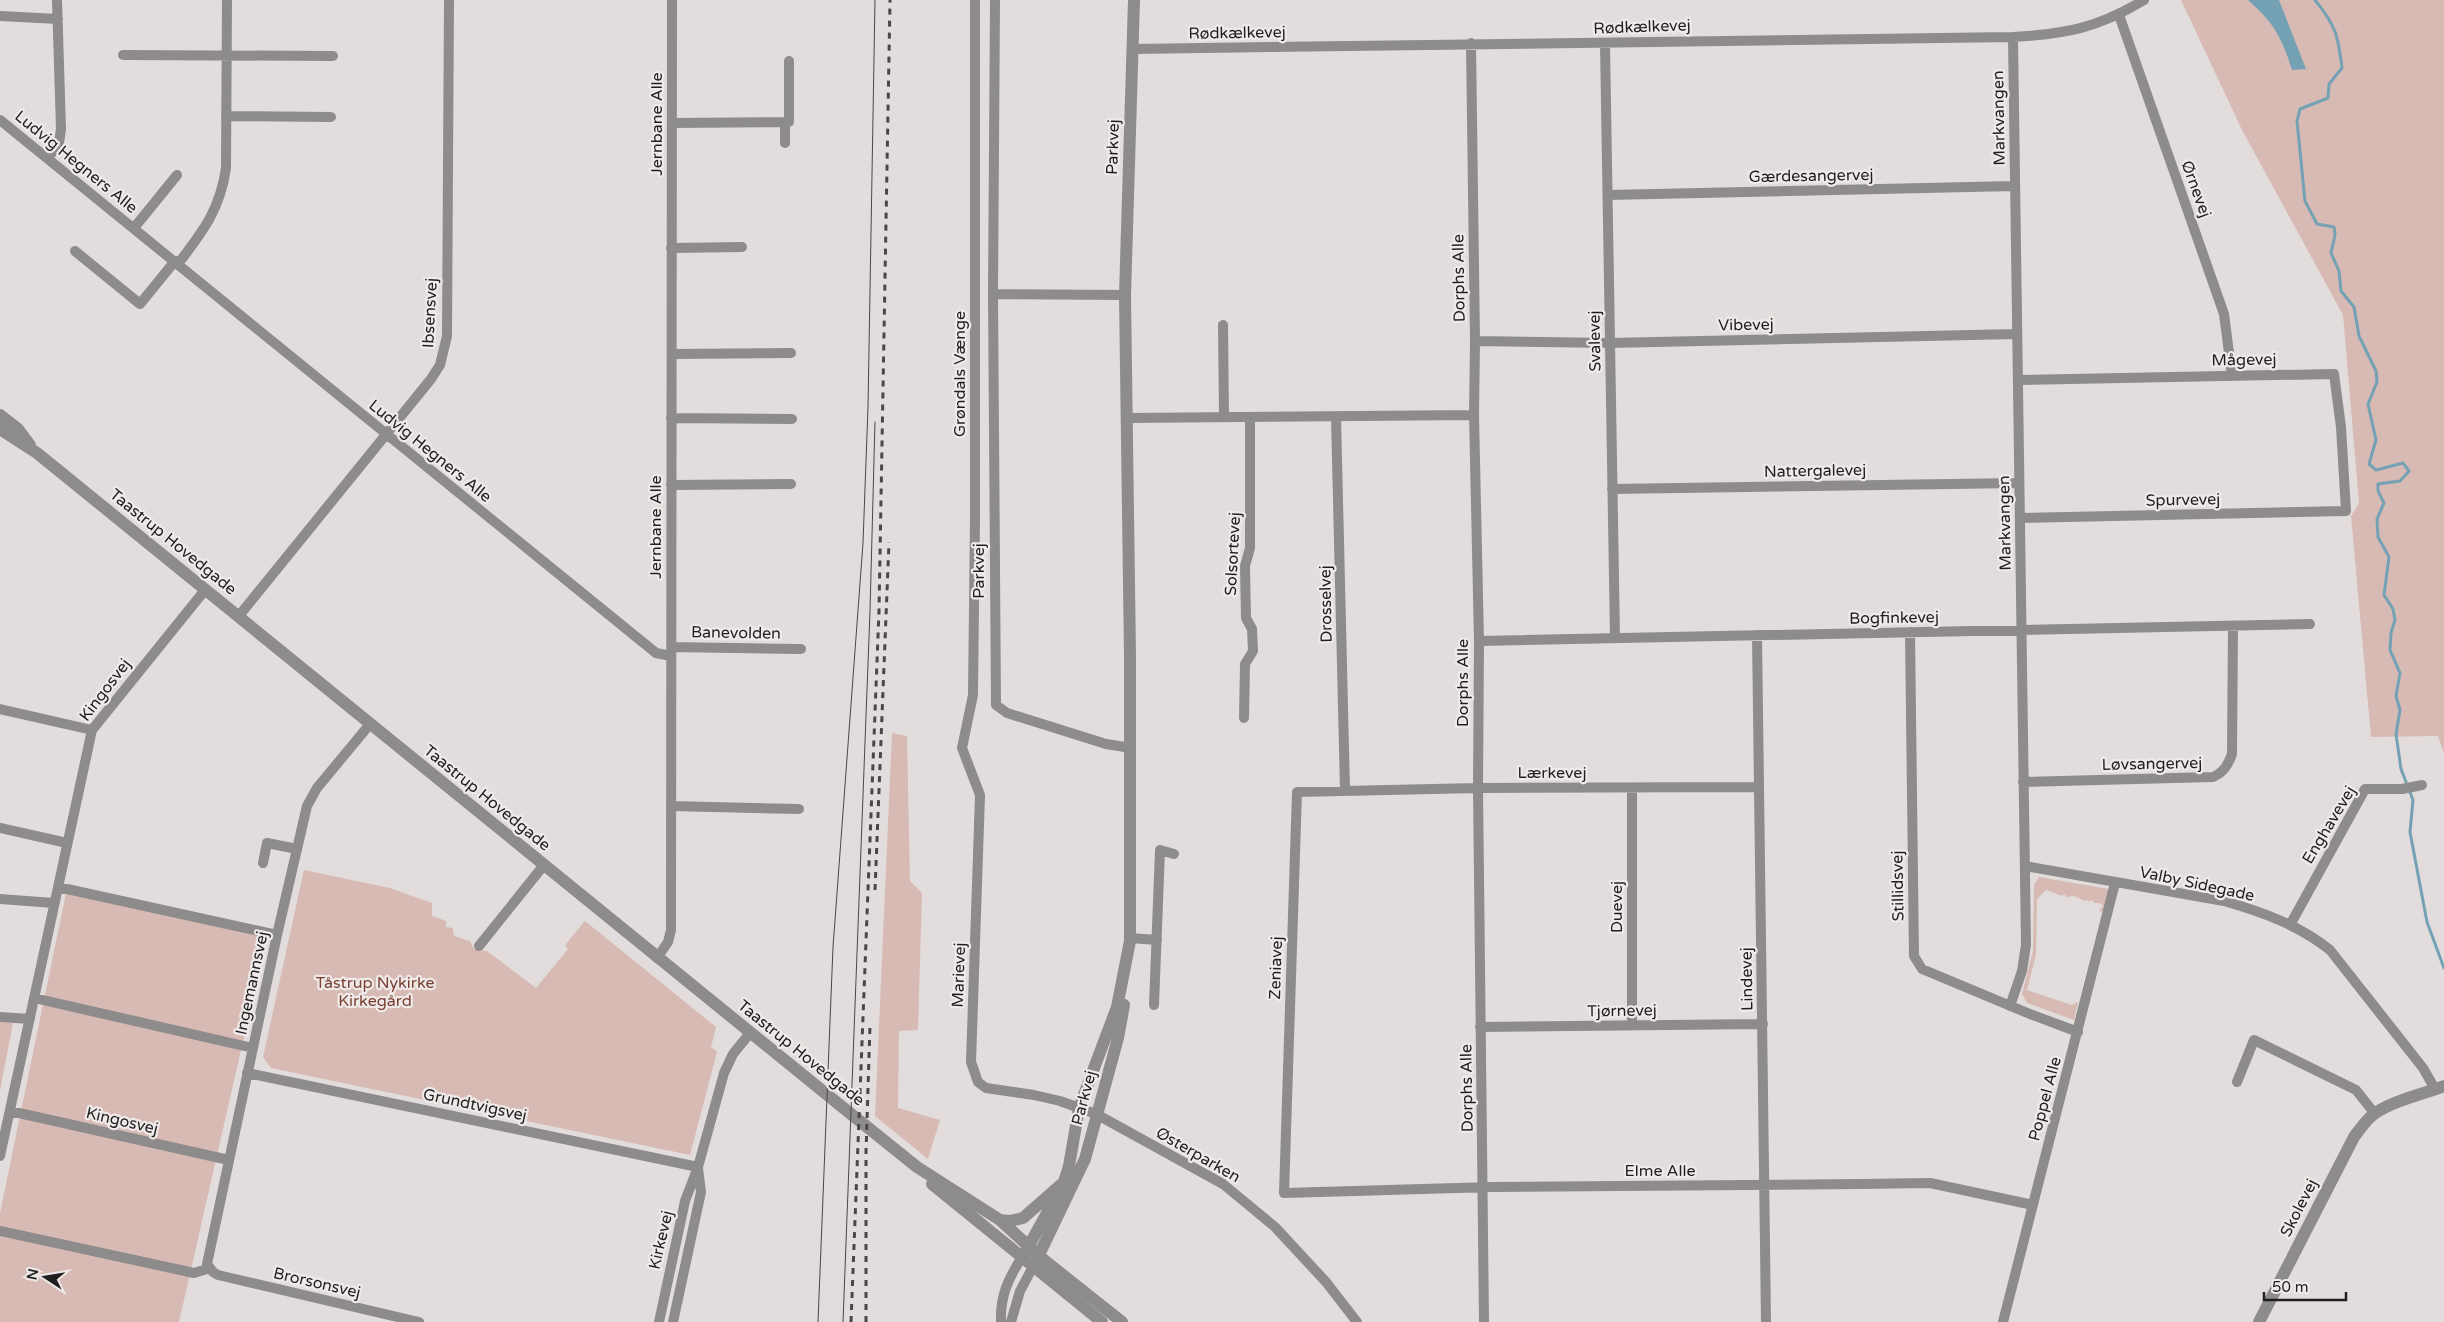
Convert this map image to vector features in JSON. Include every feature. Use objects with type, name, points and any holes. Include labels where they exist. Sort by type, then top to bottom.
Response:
[{"type":"street","points":[[48,158],[59,143],[62,129],[57,0]]},
{"type":"street","points":[[74,251],[140,304],[210,222],[223,189],[226,168],[227,0]]},
{"type":"street","name":"Ibsensvej","points":[[238,617],[431,379],[440,365],[447,340],[450,0]]},
{"type":"street","name":"Jernbane Alle","points":[[657,958],[667,946],[670,934],[672,0]]},
{"type":"street","name":"Grøndals Vænge","points":[[962,748],[973,695],[975,0]]},
{"type":"street","name":"Parkvej","points":[[995,0],[993,294],[996,705],[1007,713],[1106,744],[1131,748]]},
{"type":"street","name":"Parkvej","points":[[1022,1257],[1064,1182],[1070,1166],[1079,1108],[1116,1007],[1130,940],[1131,748],[1125,295],[1134,0]]},
{"type":"street","name":"Rødkælkevej","points":[[1132,50],[1471,43],[1605,44],[1693,40],[2013,37],[2048,35],[2082,29],[2119,15],[2144,0]]},
{"type":"street","name":"Ørnevej","points":[[2119,15],[2224,314],[2232,376]]},
{"type":"street","points":[[0,16],[58,19]]},
{"type":"street","name":"Markvangen","points":[[2010,1006],[2022,971],[2026,945],[2013,37]]},
{"type":"street","name":"Dorphs Alle","points":[[1471,43],[1475,341],[1474,416],[1479,641],[1478,788],[1480,1027],[1484,1187],[1484,1322]]},
{"type":"street","name":"Svalevej","points":[[1605,44],[1615,638]]},
{"type":"street","points":[[123,55],[333,56]]},
{"type":"street","points":[[672,123],[789,122],[789,61]]},
{"type":"street","points":[[226,116],[332,117]]},
{"type":"street","name":"Ludvig Hegners Alle","points":[[0,120],[656,653],[671,651]]},
{"type":"street","points":[[785,122],[785,143]]},
{"type":"street","name":"Ludvig Hegners Alle","points":[[134,228],[177,175]]},
{"type":"street","name":"Gærdesangervej","points":[[1608,195],[2015,186]]},
{"type":"street","points":[[671,248],[742,247]]},
{"type":"street","points":[[993,294],[1125,295]]},
{"type":"street","points":[[1223,325],[1224,417]]},
{"type":"street","name":"Vibevej","points":[[1475,341],[1610,343],[2017,334]]},
{"type":"street","points":[[672,354],[792,353]]},
{"type":"street","name":"Mågevej","points":[[2018,380],[2334,374],[2341,428],[2346,511]]},
{"type":"street","name":"Taastrup Hovedgade","points":[[0,415],[18,429],[37,453]]},
{"type":"street","points":[[1126,418],[1474,416]]},
{"type":"street","points":[[671,418],[792,419]]},
{"type":"street","name":"Solsortevej","points":[[1244,718],[1245,664],[1253,650],[1252,629],[1246,618],[1245,566],[1250,548],[1250,418]]},
{"type":"street","name":"Drosselvej","points":[[1336,418],[1345,790]]},
{"type":"street","name":"Taastrup Hovedgade","points":[[0,429],[37,453],[657,958],[917,1167],[1000,1220],[1029,1245],[1036,1260],[1102,1322]]},
{"type":"street","name":"Nattergalevej","points":[[1612,490],[2019,483]]},
{"type":"street","points":[[670,485],[791,484]]},
{"type":"street","name":"Spurvevej","points":[[2020,518],[2346,511]]},
{"type":"street","name":"Kingosvej","points":[[0,1156],[3,1132],[10,1111],[92,730],[206,590]]},
{"type":"street","name":"Bogfinkevej","points":[[1479,641],[2310,624]]},
{"type":"street","name":"Løvsangervej","points":[[2023,782],[2213,777],[2221,773],[2229,764],[2232,754],[2233,626]]},
{"type":"street","name":"Stillidsvej","points":[[1910,632],[1914,956],[1922,969],[2078,1032]]},
{"type":"street","name":"Lindevej","points":[[1757,635],[1766,1322]]},
{"type":"street","name":"Banevolden","points":[[671,651],[801,648]]},
{"type":"street","points":[[0,710],[92,730]]},
{"type":"street","name":"Ingemannsvej","points":[[210,1268],[207,1259],[228,1160],[277,936],[310,797],[370,724]]},
{"type":"street","name":"Marievej","points":[[962,748],[980,794],[973,1072],[978,1082],[986,1088],[1034,1095],[1096,1114]]},
{"type":"street","name":"Lærkevej","points":[[1345,790],[1759,787]]},
{"type":"street","name":"Enghavevej","points":[[2290,925],[2365,789],[2414,787]]},
{"type":"street","name":"Duevej","points":[[1632,789],[1632,1025]]},
{"type":"street","name":"Zeniavej","points":[[1284,1193],[1296,795],[1300,792],[1345,790]]},
{"type":"street","points":[[671,806],[799,809]]},
{"type":"street","points":[[0,828],[67,843]]},
{"type":"street","points":[[263,864],[267,843],[297,849]]},
{"type":"street","points":[[1154,1004],[1160,850],[1174,854]]},
{"type":"street","points":[[478,946],[544,866]]},
{"type":"street","name":"Valby Sidegade","points":[[2025,866],[2224,902],[2253,910],[2312,936],[2330,950],[2439,1088]]},
{"type":"street","name":"Poppel Alle","points":[[2003,1322],[2115,882]]},
{"type":"street","points":[[58,888],[277,936]]},
{"type":"street","points":[[0,899],[54,904]]},
{"type":"street","points":[[1130,940],[1157,940]]},
{"type":"street","name":"Parkvej","points":[[1036,1260],[1085,1159],[1118,1038],[1128,985],[1132,946],[1130,940]]},
{"type":"street","points":[[34,998],[253,1048]]},
{"type":"street","points":[[0,1017],[30,1019]]},
{"type":"street","name":"Tjørnevej","points":[[1480,1027],[1763,1024]]},
{"type":"street","name":"Kirkevej","points":[[659,1322],[685,1201],[698,1167],[724,1073],[733,1054],[750,1033]]},
{"type":"street","points":[[2237,1082],[2254,1040],[2356,1090],[2374,1114]]},
{"type":"street","name":"Grundtvigsvej","points":[[247,1073],[698,1167]]},
{"type":"street","name":"Skolevej","points":[[2258,1322],[2354,1137],[2374,1114],[2439,1088]]},
{"type":"street","name":"Kingosvej","points":[[10,1111],[228,1160]]},
{"type":"street","name":"Østerparken","points":[[1096,1114],[1223,1184],[1275,1227],[1326,1282],[1357,1322]]},
{"type":"street","name":"Kirkevej","points":[[673,1322],[701,1192],[698,1167]]},
{"type":"street","name":"Taastrup Hovedgade","points":[[917,1167],[930,1182],[1022,1257],[1036,1260],[1122,1322]]},
{"type":"street","points":[[1000,1220],[1023,1218],[1064,1182]]},
{"type":"street","name":"Elme Alle","points":[[1284,1193],[1484,1187],[1930,1183],[2034,1205]]},
{"type":"street","points":[[0,1231],[194,1273],[210,1268]]},
{"type":"street","points":[[1001,1322],[1001,1301],[1005,1287],[1022,1257]]},
{"type":"street","points":[[1011,1322],[1020,1291],[1036,1260]]},
{"type":"street","name":"Brorsonsvej","points":[[210,1268],[218,1275],[419,1322]]},
{"type":"green space","points":[[2181,0],[2444,0],[2444,754],[2438,736],[2371,737],[2351,516],[2359,503],[2343,315],[2242,130]]},
{"type":"green space","points":[[892,733],[907,736],[910,881],[922,893],[918,1030],[899,1031],[898,1108],[940,1120],[928,1159],[875,1116]]},
{"type":"green space","name":"Tåstrup Nykirke Kirkegård","points":[[304,870],[390,888],[432,903],[432,916],[446,921],[446,927],[453,928],[454,936],[470,941],[474,949],[487,951],[536,988],[568,949],[565,945],[585,921],[716,1027],[711,1047],[717,1052],[690,1155],[271,1068],[263,1057]]},
{"type":"green space","points":[[2039,877],[2109,889],[2102,913],[2099,910],[2103,906],[2100,903],[2094,903],[2092,900],[2089,902],[2085,901],[2074,896],[2067,897],[2064,894],[2062,896],[2046,890],[2037,899],[2036,955],[2027,990],[2072,1005],[2078,1002],[2074,1020],[2027,1003],[2022,994],[2033,951],[2034,885]]},
{"type":"green space","points":[[66,893],[267,936],[179,1322],[0,1322],[0,1213]]},
{"type":"green space","points":[[0,1022],[13,1023],[0,1091]]},
{"type":"water","points":[[2248,0],[2279,0],[2306,69],[2292,70],[2281,40],[2271,24]]},
{"type":"waterway","points":[[2315,0],[2328,17],[2335,31],[2342,68],[2329,84],[2328,98],[2300,109],[2297,121],[2305,201],[2317,224],[2334,227],[2335,235],[2331,253],[2339,271],[2341,291],[2354,307],[2359,336],[2376,371],[2377,382],[2368,404],[2376,440],[2369,464],[2376,470],[2403,463],[2409,471],[2400,481],[2378,484],[2378,491],[2384,503],[2377,519],[2378,537],[2389,557],[2384,595],[2393,609],[2395,620],[2391,633],[2390,650],[2400,673],[2396,696],[2400,710],[2396,734],[2401,769],[2413,800],[2410,832],[2427,922],[2444,968]]},
{"type":"tram line","points":[[818,1322],[833,947],[863,543],[868,407],[875,0]]},
{"type":"tram line","points":[[843,1322],[870,611],[875,422]]},
{"type":"railway","points":[[851,1322],[879,611],[890,0]]},
{"type":"railway","points":[[875,890],[889,542]]},
{"type":"railway","points":[[866,1322],[866,1152],[870,1025]]}]
